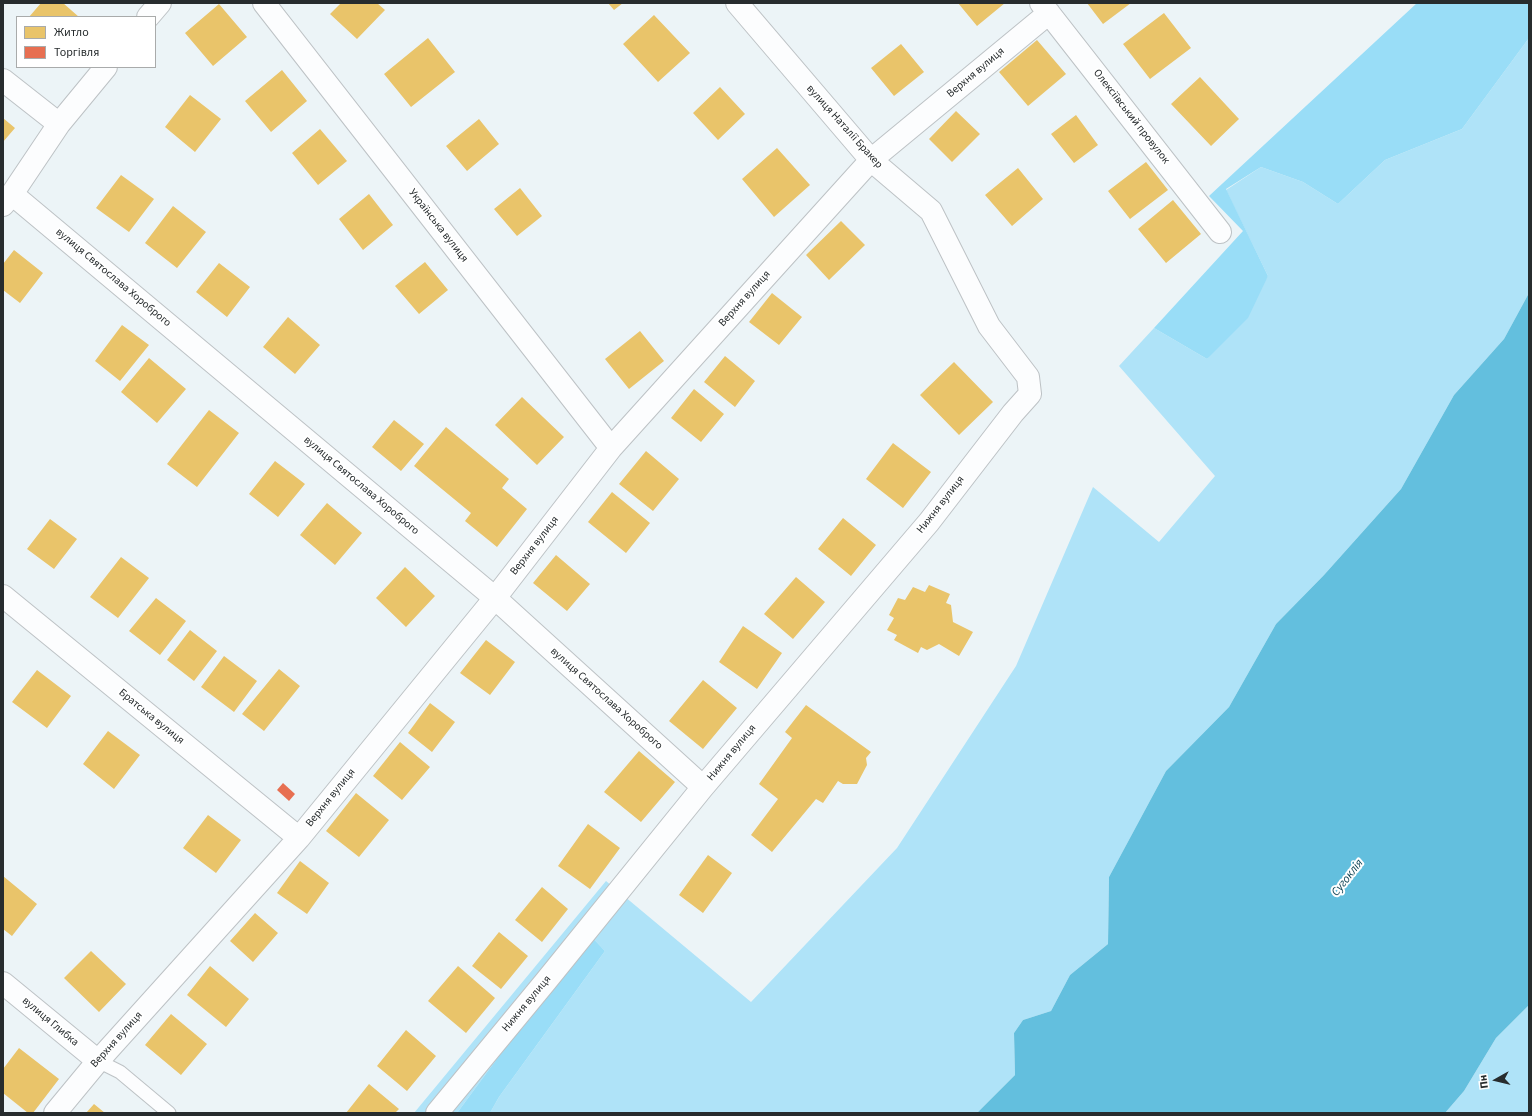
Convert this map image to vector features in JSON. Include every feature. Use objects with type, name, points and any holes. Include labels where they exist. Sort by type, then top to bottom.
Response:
[{"type":"street","points":[[149,16],[160,3]]},
{"type":"street","name":"Українська вулиця","points":[[264,3],[611,448]]},
{"type":"street","name":"вулиця Наталії Бракер","points":[[737,3],[871,160],[931,211],[989,326],[1028,377],[1030,394]]},
{"type":"street","name":"Верхня вулиця","points":[[55,1113],[98,1061],[299,838],[495,598],[611,448],[871,160],[1045,8]]},
{"type":"street","name":"Олексіївський провулок","points":[[1045,8],[1220,232]]},
{"type":"street","points":[[8,199],[58,124],[105,68]]},
{"type":"street","points":[[3,80],[58,124]]},
{"type":"street","name":"вулиця Святослава Хороброго","points":[[8,199],[495,598],[703,787]]},
{"type":"street","name":"Нижня вулиця","points":[[437,1113],[703,787],[929,522],[1013,413],[1030,394]]},
{"type":"street","name":"Братська вулиця","points":[[3,596],[299,838]]},
{"type":"street","name":"вулиця Глибка","points":[[3,983],[98,1061]]},
{"type":"lane","points":[[98,1061],[120,1072],[169,1113]]},
{"type":"shaded area","points":[[1417,3],[1529,3],[1529,38],[1462,129],[1385,160],[1338,204],[1303,182],[1261,167],[1226,189],[1268,276],[1248,318],[1207,359],[1154,328],[1243,231],[1209,196]]},
{"type":"shaded area","points":[[1529,38],[1529,293],[1504,339],[1454,395],[1401,489],[1324,575],[1276,624],[1229,707],[1166,771],[1109,877],[1108,944],[1070,975],[1051,1011],[1023,1020],[1014,1033],[1015,1075],[977,1113],[490,1113],[499,1097],[605,951],[589,934],[457,1113],[414,1113],[606,881],[751,1002],[897,848],[1016,666],[1093,487],[1159,542],[1215,476],[1119,366],[1154,328],[1207,359],[1268,276],[1226,190],[1261,167],[1303,182],[1338,204],[1385,160],[1462,129]]},
{"type":"shaded area","points":[[589,934],[605,951],[499,1097],[490,1113],[457,1113]]},
{"type":"shaded area","points":[[1529,1005],[1529,1113],[1445,1113],[1464,1091],[1496,1038]]},
{"type":"water","name":"Сугоклія","points":[[1529,293],[1529,1005],[1496,1038],[1464,1091],[1445,1113],[977,1113],[1015,1075],[1014,1033],[1023,1020],[1051,1011],[1070,975],[1108,944],[1109,877],[1166,771],[1229,707],[1276,624],[1324,575],[1401,489],[1454,395],[1504,339]]},
{"type":"building: Житло","points":[[41,3],[63,3],[78,16],[30,16]]},
{"type":"building: Житло","points":[[341,3],[377,3],[385,10],[357,39],[330,14]]},
{"type":"building: Житло","points":[[608,3],[623,3],[614,10]]},
{"type":"building: Житло","points":[[958,3],[1005,3],[977,26]]},
{"type":"building: Житло","points":[[1087,3],[1131,3],[1103,24]]},
{"type":"building: Житло","points":[[219,4],[247,37],[213,66],[185,33]]},
{"type":"building: Житло","points":[[1164,13],[1191,48],[1150,79],[1123,44]]},
{"type":"building: Житло","points":[[654,15],[690,53],[658,82],[623,44]]},
{"type":"building: Житло","points":[[428,38],[455,72],[411,107],[384,74]]},
{"type":"building: Житло","points":[[1037,40],[1066,74],[1028,106],[999,72]]},
{"type":"building: Житло","points":[[901,44],[924,72],[894,96],[871,68]]},
{"type":"building: Житло","points":[[282,70],[307,101],[271,132],[245,101]]},
{"type":"building: Житло","points":[[1200,77],[1239,119],[1211,146],[1171,104]]},
{"type":"building: Житло","points":[[720,87],[745,114],[718,140],[693,113]]},
{"type":"building: Житло","points":[[190,95],[221,119],[195,152],[165,127]]},
{"type":"building: Житло","points":[[956,111],[980,134],[952,162],[929,139]]},
{"type":"building: Житло","points":[[1076,115],[1098,145],[1074,163],[1051,134]]},
{"type":"building: Житло","points":[[3,118],[15,128],[3,142]]},
{"type":"building: Житло","points":[[479,119],[499,144],[467,171],[446,146]]},
{"type":"building: Житло","points":[[320,129],[347,161],[318,185],[292,153]]},
{"type":"building: Житло","points":[[777,148],[810,185],[774,217],[742,179]]},
{"type":"building: Житло","points":[[1146,162],[1168,190],[1130,219],[1108,191]]},
{"type":"building: Житло","points":[[1018,168],[1043,199],[1012,226],[985,195]]},
{"type":"building: Житло","points":[[121,175],[154,199],[129,232],[96,208]]},
{"type":"building: Житло","points":[[520,188],[542,216],[517,236],[494,209]]},
{"type":"building: Житло","points":[[369,194],[393,225],[363,250],[339,219]]},
{"type":"building: Житло","points":[[1173,200],[1201,234],[1166,263],[1138,229]]},
{"type":"building: Житло","points":[[173,206],[206,232],[177,268],[145,243]]},
{"type":"building: Житло","points":[[841,221],[865,245],[829,280],[806,255]]},
{"type":"building: Житло","points":[[14,250],[43,273],[20,303],[3,290],[3,264]]},
{"type":"building: Житло","points":[[425,262],[448,290],[419,314],[395,286]]},
{"type":"building: Житло","points":[[219,263],[250,287],[227,317],[196,292]]},
{"type":"building: Житло","points":[[772,293],[802,317],[779,345],[749,322]]},
{"type":"building: Житло","points":[[288,317],[320,345],[295,374],[263,347]]},
{"type":"building: Житло","points":[[122,325],[149,345],[120,381],[95,361]]},
{"type":"building: Житло","points":[[640,331],[664,361],[629,389],[605,359]]},
{"type":"building: Житло","points":[[725,356],[755,381],[735,407],[704,382]]},
{"type":"building: Житло","points":[[149,358],[186,389],[157,423],[121,392]]},
{"type":"building: Житло","points":[[954,362],[993,402],[959,435],[920,395]]},
{"type":"building: Житло","points":[[694,389],[724,414],[701,442],[671,418]]},
{"type":"building: Житло","points":[[522,397],[564,437],[537,465],[495,425]]},
{"type":"building: Житло","points":[[209,410],[239,433],[197,487],[167,464]]},
{"type":"building: Житло","points":[[394,420],[424,444],[401,471],[372,447]]},
{"type":"building: Житло","points":[[446,427],[509,479],[502,488],[527,509],[497,547],[465,521],[471,513],[414,466]]},
{"type":"building: Житло","points":[[893,443],[931,472],[903,508],[866,479]]},
{"type":"building: Житло","points":[[646,451],[679,479],[653,511],[619,484]]},
{"type":"building: Житло","points":[[275,461],[305,484],[278,517],[249,494]]},
{"type":"building: Житло","points":[[612,492],[650,523],[626,553],[588,522]]},
{"type":"building: Житло","points":[[327,503],[362,533],[335,565],[300,535]]},
{"type":"building: Житло","points":[[843,518],[876,545],[851,576],[818,549]]},
{"type":"building: Житло","points":[[50,519],[77,539],[54,569],[27,549]]},
{"type":"building: Житло","points":[[556,555],[590,584],[567,611],[533,583]]},
{"type":"building: Житло","points":[[121,557],[149,578],[118,618],[90,597]]},
{"type":"building: Житло","points":[[405,567],[435,596],[406,627],[376,598]]},
{"type":"building: Житло","points":[[796,577],[825,602],[793,639],[764,614]]},
{"type":"building: Житло","points":[[929,585],[950,594],[946,603],[951,605],[953,622],[973,632],[959,656],[939,644],[927,650],[921,647],[918,653],[894,640],[897,635],[887,630],[894,618],[889,615],[898,598],[905,600],[913,587],[925,592]]},
{"type":"building: Житло","points":[[156,598],[186,621],[160,655],[129,631]]},
{"type":"building: Житло","points":[[743,626],[782,653],[757,689],[719,662]]},
{"type":"building: Житло","points":[[190,630],[217,651],[194,681],[167,660]]},
{"type":"building: Житло","points":[[486,640],[515,662],[490,695],[460,673]]},
{"type":"building: Житло","points":[[224,656],[257,681],[234,712],[201,687]]},
{"type":"building: Житло","points":[[279,669],[300,686],[264,731],[242,714]]},
{"type":"building: Житло","points":[[37,670],[71,696],[47,728],[12,702]]},
{"type":"building: Житло","points":[[703,680],[737,708],[703,749],[669,721]]},
{"type":"building: Житло","points":[[430,703],[455,722],[432,752],[408,733]]},
{"type":"building: Житло","points":[[806,705],[871,752],[866,758],[867,765],[857,784],[843,784],[838,781],[823,803],[816,799],[772,852],[751,835],[778,799],[759,784],[792,738],[785,732]]},
{"type":"building: Житло","points":[[108,731],[140,755],[114,789],[83,764]]},
{"type":"building: Житло","points":[[400,742],[430,767],[402,800],[373,776]]},
{"type":"building: Житло","points":[[639,751],[675,782],[641,822],[604,792]]},
{"type":"building: Житло","points":[[356,793],[389,820],[359,857],[326,831]]},
{"type":"building: Житло","points":[[208,815],[241,840],[216,873],[183,848]]},
{"type":"building: Житло","points":[[588,824],[620,848],[590,889],[558,866]]},
{"type":"building: Житло","points":[[708,855],[732,873],[703,913],[679,895]]},
{"type":"building: Житло","points":[[300,861],[329,883],[307,914],[277,893]]},
{"type":"building: Житло","points":[[3,876],[37,904],[12,936],[3,929]]},
{"type":"building: Житло","points":[[542,887],[568,909],[542,942],[515,920]]},
{"type":"building: Житло","points":[[255,913],[278,933],[253,962],[230,941]]},
{"type":"building: Житло","points":[[499,932],[528,956],[501,989],[472,966]]},
{"type":"building: Житло","points":[[91,951],[126,984],[99,1012],[64,978]]},
{"type":"building: Житло","points":[[210,966],[249,999],[226,1027],[187,995]]},
{"type":"building: Житло","points":[[458,966],[495,998],[466,1033],[428,1001]]},
{"type":"building: Житло","points":[[171,1014],[207,1044],[181,1075],[145,1045]]},
{"type":"building: Житло","points":[[406,1030],[436,1056],[407,1091],[377,1066]]},
{"type":"building: Житло","points":[[19,1048],[59,1079],[33,1113],[28,1113],[3,1093],[3,1069]]},
{"type":"building: Житло","points":[[369,1084],[399,1109],[395,1113],[346,1113]]},
{"type":"building: Житло","points":[[94,1104],[105,1113],[86,1113]]},
{"type":"building: Торгівля","points":[[283,783],[295,794],[289,801],[277,790]]}]
